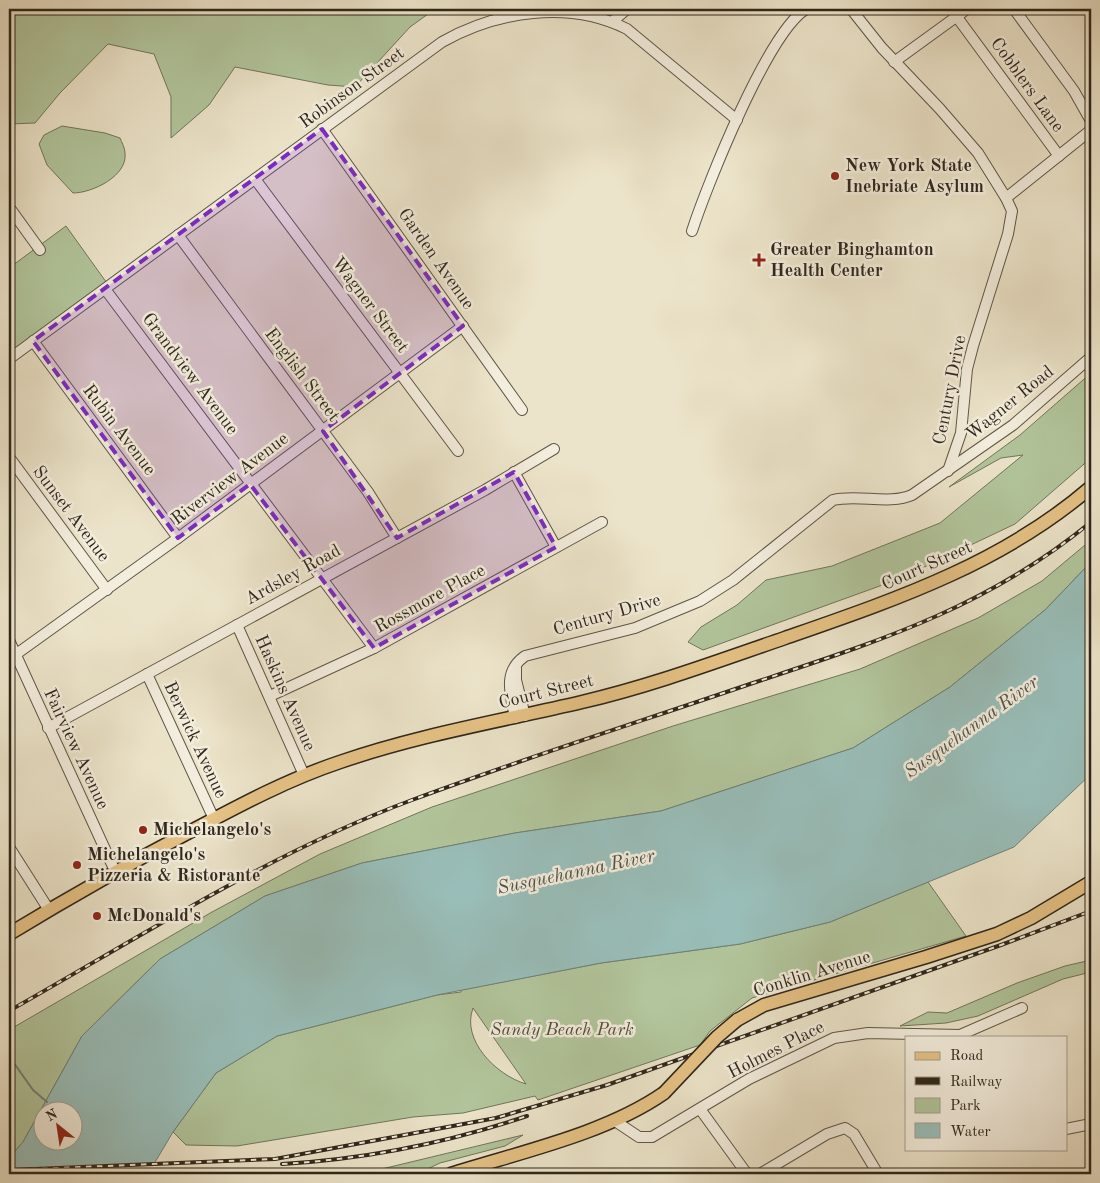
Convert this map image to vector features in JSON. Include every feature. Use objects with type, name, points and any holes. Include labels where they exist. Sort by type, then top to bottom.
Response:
[{"type":"main road","name":"Court Street","points":[[9,934],[115,871],[214,819],[304,775],[377,750],[520,717],[663,679],[908,594],[950,577],[1008,546],[1060,512],[1091,487]]},
{"type":"main road","name":"Conklin Avenue","points":[[451,1174],[483,1169],[615,1121],[642,1108],[664,1093],[737,1020],[764,1005],[926,958],[1016,926],[1091,882]]},
{"type":"street","points":[[613,22],[628,9]]},
{"type":"street","points":[[692,231],[711,178],[758,75],[794,18],[806,9]]},
{"type":"street","name":"Century Drive","points":[[520,717],[509,681],[510,673],[521,659],[530,654],[635,628],[700,601],[734,580],[833,500],[846,498],[906,498],[948,471],[961,433],[967,369],[1008,234],[1012,211],[978,153],[940,109],[894,62],[851,9]]},
{"type":"street","points":[[894,62],[954,12],[967,9]]},
{"type":"street","points":[[1014,9],[1074,92],[1091,121]]},
{"type":"street","name":"Robinson Street","points":[[9,359],[442,42],[480,23],[523,12],[586,15],[613,22],[634,34],[737,120]]},
{"type":"street","name":"Cobblers Lane","points":[[954,12],[1060,156]]},
{"type":"street","name":"Garden Avenue","points":[[322,129],[522,410]]},
{"type":"street","points":[[1006,198],[1091,130]]},
{"type":"street","name":"Wagner Street","points":[[255,179],[458,451]]},
{"type":"street","points":[[9,207],[40,250]]},
{"type":"street","name":"English Street","points":[[178,235],[368,492],[397,538]]},
{"type":"street","name":"Grandview Avenue","points":[[105,288],[374,648]]},
{"type":"street","name":"Riverview Avenue","points":[[15,655],[178,538],[463,326]]},
{"type":"street","name":"Rubin Avenue","points":[[33,341],[178,538]]},
{"type":"street","name":"Wagner Road","points":[[948,471],[1013,425],[1091,357]]},
{"type":"street","name":"Ardsley Road","points":[[48,728],[397,538],[554,450]]},
{"type":"street","name":"Sunset Avenue","points":[[9,457],[107,590]]},
{"type":"street","points":[[514,472],[556,547]]},
{"type":"street","name":"Rossmore Place","points":[[270,696],[374,648],[602,522]]},
{"type":"street","name":"Haskins Avenue","points":[[237,625],[304,775]]},
{"type":"street","name":"Fairview Avenue","points":[[9,640],[115,871]]},
{"type":"street","name":"Berwick Avenue","points":[[147,674],[214,819]]},
{"type":"street","points":[[9,847],[49,910]]},
{"type":"street","name":"Holmes Place","points":[[615,1121],[639,1137],[652,1137],[749,1079],[834,1038],[868,1032],[967,1035],[1022,1008]]},
{"type":"street","points":[[700,1110],[747,1174]]},
{"type":"street","points":[[1068,1129],[1091,1124]]},
{"type":"street","points":[[760,1174],[827,1134],[846,1128],[854,1134],[878,1174]]},
{"type":"highlighted area","points":[[322,129],[463,326],[323,431],[397,538],[514,472],[556,547],[374,648],[250,484],[178,538],[33,341]]},
{"type":"green space","points":[[9,9],[435,9],[410,27],[355,87],[328,85],[235,67],[209,105],[171,138],[171,97],[154,54],[108,44],[60,93],[35,123],[9,124]]},
{"type":"green space","points":[[62,126],[105,133],[120,138],[125,153],[121,169],[115,176],[99,186],[90,190],[73,193],[47,165],[39,144],[44,135]]},
{"type":"green space","points":[[66,226],[109,286],[9,359],[9,268]]},
{"type":"green space","points":[[1091,373],[1091,458],[1015,524],[899,579],[703,650],[688,642],[701,627],[737,605],[766,580],[832,566],[940,523],[1023,455],[1001,458],[949,487],[1020,435]]},
{"type":"green space","points":[[1091,540],[1091,562],[1045,610],[950,687],[853,748],[661,811],[515,833],[362,863],[265,896],[160,959],[82,1036],[46,1100],[32,1100],[32,1126],[23,1142],[9,1158],[9,1030],[212,912],[320,854],[432,807],[673,726],[860,669],[978,618],[1042,581]]},
{"type":"green space","name":"Sandy Beach Park","points":[[928,882],[966,936],[752,998],[710,1031],[700,1045],[538,1100],[535,1096],[463,1113],[413,1117],[237,1146],[186,1145],[173,1132],[216,1073],[277,1036],[437,995],[461,992],[461,990],[601,963],[740,944],[830,922]],"holes":[[[473,1008],[526,1084],[503,1073],[484,1055],[472,1032]]]},
{"type":"green space","points":[[1091,960],[1091,972],[1063,979],[978,1016],[946,1023],[900,1026],[928,1012],[947,1013],[1017,983],[1065,966]]},
{"type":"green space","points":[[523,1135],[505,1146],[440,1163],[417,1174],[361,1174]]},
{"type":"water","name":"Susquehanna River","points":[[1091,562],[1091,774],[1014,847],[830,922],[740,944],[601,963],[437,995],[277,1036],[216,1073],[173,1132],[148,1174],[9,1174],[9,1158],[23,1142],[32,1126],[32,1150],[82,1150],[82,1100],[46,1100],[82,1036],[160,959],[265,896],[362,863],[515,833],[661,811],[853,748],[950,687],[1045,610]]},
{"type":"pier","points":[[158,1162],[151,1174],[9,1174],[9,1168]]},
{"type":"waterway","points":[[9,1056],[33,1090],[45,1100]]},
{"type":"railway","points":[[9,1011],[206,898],[359,821],[497,769],[799,668],[930,619],[1012,578],[1091,522]]},
{"type":"railway","points":[[9,1170],[275,1159],[496,1118],[607,1085],[1001,945],[1091,911]]},
{"type":"railway","points":[[282,1164],[313,1162],[406,1148],[467,1134],[527,1116]]},
{"type":"place","name":"New York State Inebriate Asylum","points":[[835,176]]},
{"type":"place","name":"Greater Binghamton Health Center","points":[[759,260]]},
{"type":"place","name":"Michelangelo's","points":[[143,830]]},
{"type":"place","name":"Michelangelo's Pizzeria & Ristorante","points":[[77,865]]},
{"type":"place","name":"McDonald's","points":[[97,916]]}]
